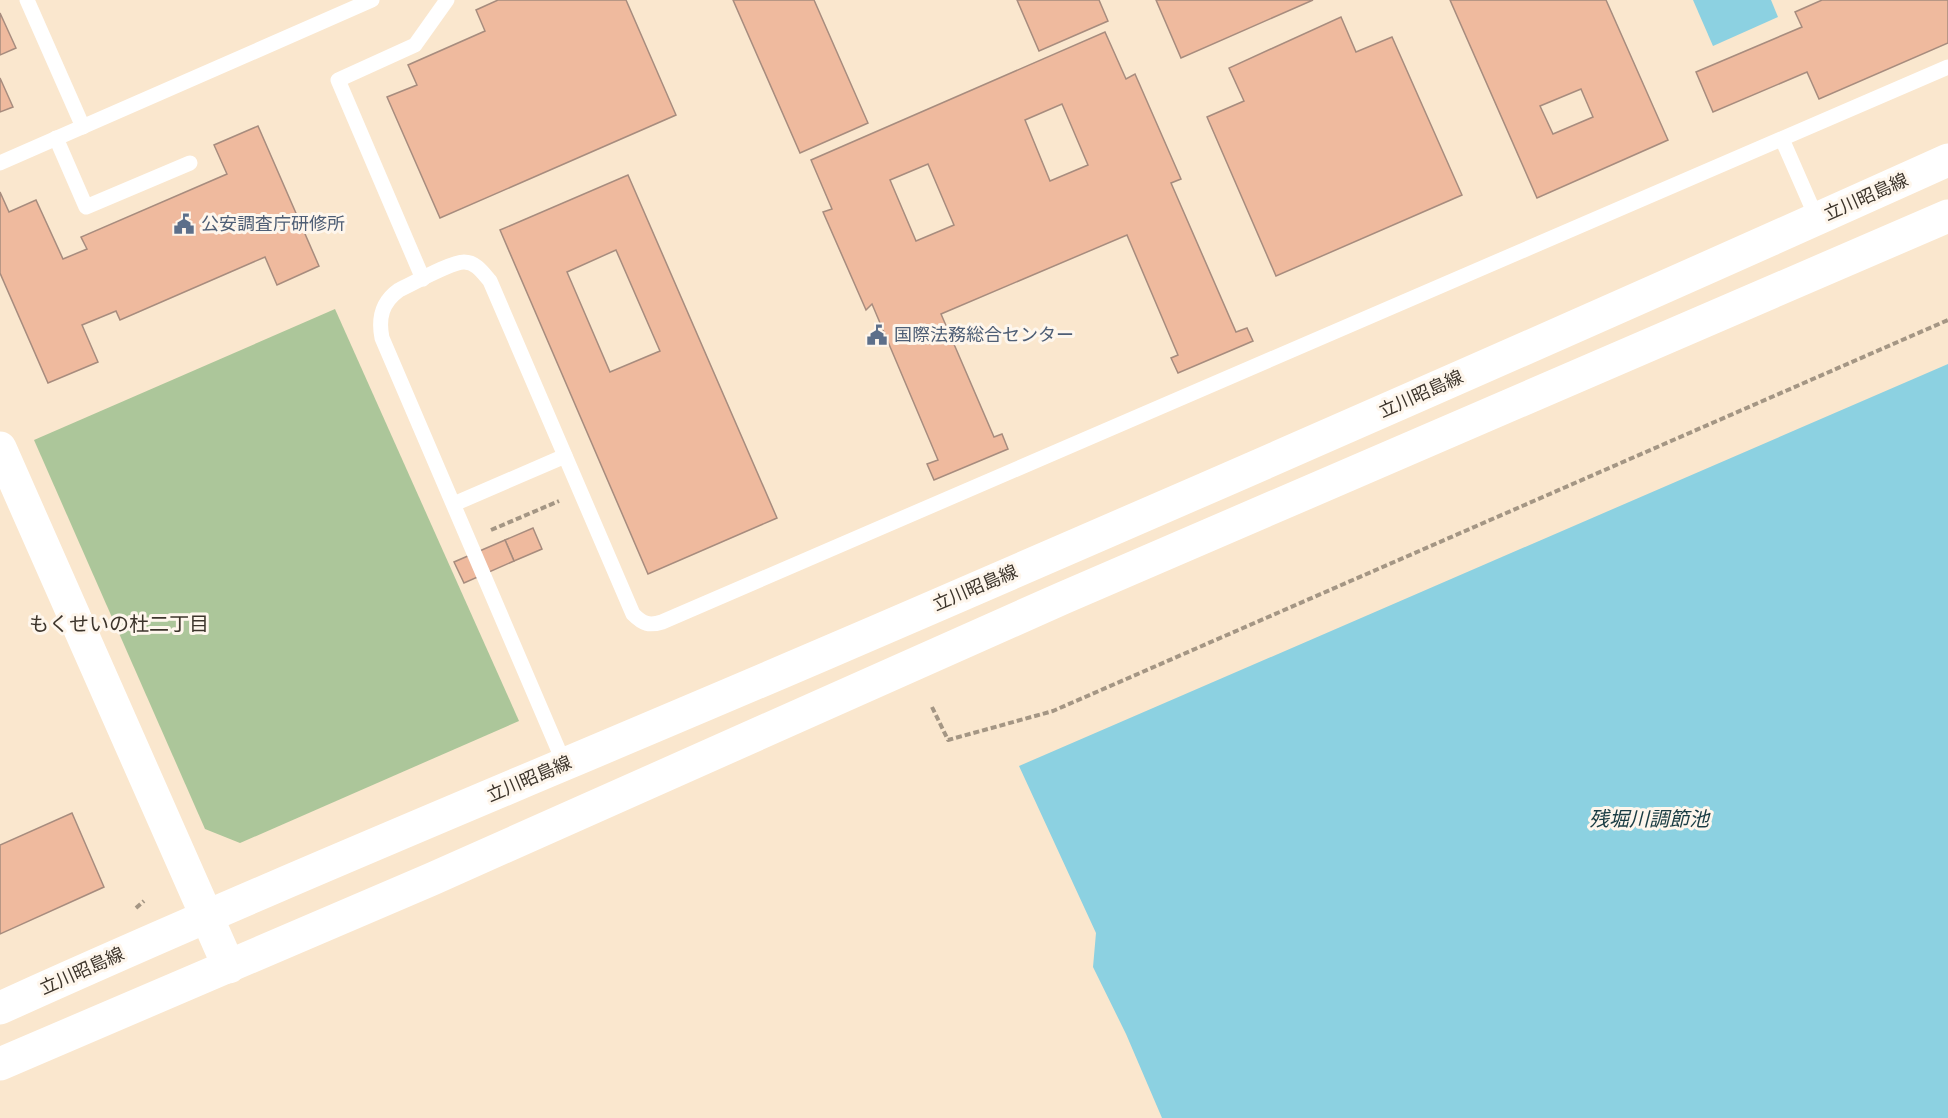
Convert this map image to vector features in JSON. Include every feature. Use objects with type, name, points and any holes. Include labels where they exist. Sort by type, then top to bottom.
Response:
[{"type":"main road","name":"立川昭島線","points":[[0,1008],[564,763],[1068,548],[1948,160]]},
{"type":"main road","points":[[1817,219],[1892,206],[1948,182]]},
{"type":"main road","points":[[0,1064],[229,967],[1074,593],[1948,216]]},
{"type":"main road","points":[[0,448],[229,967]]},
{"type":"lane","points":[[27,0],[83,127]]},
{"type":"lane","points":[[0,163],[372,0]]},
{"type":"lane","points":[[423,279],[338,80],[415,45],[447,0]]},
{"type":"lane","points":[[564,763],[382,338],[379,324],[381,314],[392,295],[423,279],[455,264],[465,262],[476,265],[490,281],[633,614],[642,623],[652,625],[1948,67]]},
{"type":"lane","points":[[56,138],[86,207],[190,163]]},
{"type":"lane","points":[[1782,139],[1817,219]]},
{"type":"lane","points":[[454,504],[565,456]]},
{"type":"path","points":[[932,707],[948,740],[1053,711],[1948,320]]},
{"type":"path","points":[[491,540],[488,532],[580,491]]},
{"type":"green space","points":[[335,309],[519,721],[240,843],[205,829],[34,440]]},
{"type":"water","points":[[1693,0],[1771,0],[1778,17],[1713,46]]},
{"type":"water","name":"残堀川調節池","points":[[1948,364],[1948,1118],[1162,1118],[1126,1034],[1093,967],[1096,933],[1019,766]]},
{"type":"building","points":[[498,0],[626,0],[676,115],[440,218],[387,97],[417,85],[408,65],[485,31],[476,10]]},
{"type":"building","points":[[733,0],[814,0],[868,123],[800,153]]},
{"type":"building","points":[[1017,0],[1099,0],[1108,21],[1039,51]]},
{"type":"building","points":[[1156,0],[1313,0],[1181,58]]},
{"type":"building","points":[[1450,0],[1606,0],[1668,140],[1537,198]],"holes":[[[1581,89],[1593,117],[1553,134],[1540,106]]]},
{"type":"building","points":[[1822,0],[1948,0],[1948,43],[1819,99],[1807,72],[1713,112],[1696,72],[1802,27],[1795,12]]},
{"type":"building","points":[[0,13],[16,48],[0,55]]},
{"type":"building","points":[[1341,17],[1356,52],[1392,37],[1462,195],[1276,276],[1207,117],[1244,101],[1229,68]]},
{"type":"building","points":[[1105,32],[1126,79],[1135,74],[1181,179],[1171,183],[1236,332],[1247,328],[1253,341],[1178,373],[1171,358],[1178,355],[1127,235],[941,314],[994,437],[1002,434],[1008,449],[934,480],[927,464],[938,460],[872,304],[866,310],[823,212],[832,209],[811,160]],"holes":[[[1062,104],[1088,165],[1050,181],[1025,120]],[[928,164],[954,225],[916,241],[890,180]]]},
{"type":"building","points":[[0,78],[13,107],[0,112]]},
{"type":"building","points":[[258,126],[319,266],[277,285],[265,257],[120,320],[116,311],[82,325],[98,362],[48,383],[0,273],[0,192],[9,212],[36,200],[63,259],[87,249],[81,237],[227,174],[214,145]]},
{"type":"building","points":[[628,175],[777,518],[648,574],[500,230]],"holes":[[[616,250],[660,351],[610,372],[567,272]]]},
{"type":"building","points":[[533,528],[542,549],[514,561],[505,540]]},
{"type":"building","points":[[505,540],[514,561],[464,583],[454,562]]},
{"type":"building","points":[[72,813],[104,887],[0,934],[0,845]]},
{"type":"place","name":"公安調査庁研修所","points":[[184,224]]},
{"type":"place","name":"国際法務総合センター","points":[[877,335]]},
{"type":"district","name":"もくせいの杜二丁目","points":[[119,624]]}]
